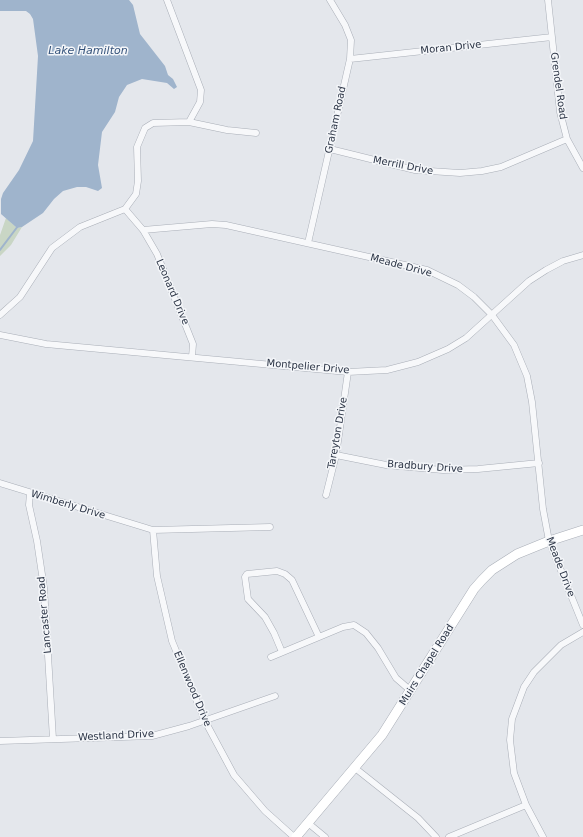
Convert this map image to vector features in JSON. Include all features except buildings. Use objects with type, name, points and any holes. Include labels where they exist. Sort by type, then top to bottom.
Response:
[{"type":"main road","name":"Muirs Chapel Road","points":[[295,837],[382,735],[474,589],[482,580],[502,562],[549,540],[583,530]]},
{"type":"street","points":[[167,0],[201,90],[200,102],[189,122]]},
{"type":"street","name":"Graham Road","points":[[308,243],[350,59],[351,40],[345,25],[330,0]]},
{"type":"street","name":"Grendel Road","points":[[548,0],[560,112],[567,138],[583,168]]},
{"type":"street","name":"Moran Drive","points":[[350,59],[552,37]]},
{"type":"street","points":[[0,316],[20,297],[52,248],[80,227],[125,209],[136,194],[138,181],[137,147],[145,128],[153,123],[189,122],[227,130],[256,133]]},
{"type":"street","name":"Merrill Drive","points":[[330,149],[415,170],[460,173],[502,167],[567,138]]},
{"type":"street","points":[[125,209],[143,230]]},
{"type":"street","name":"Meade Drive","points":[[143,230],[212,224],[226,225],[427,270],[469,293],[492,315],[514,345],[527,376],[532,402],[549,540],[583,625]]},
{"type":"street","name":"Leonard Drive","points":[[143,230],[157,254],[188,330],[193,344],[192,357]]},
{"type":"street","name":"Montpelier Drive","points":[[0,335],[46,344],[348,372],[387,370],[435,356],[466,338],[529,281],[563,261],[583,255]]},
{"type":"street","name":"Tareyton Drive","points":[[326,495],[336,455],[348,372]]},
{"type":"street","name":"Bradbury Drive","points":[[336,455],[386,465],[443,470],[478,469],[539,463]]},
{"type":"street","name":"Wimberly Drive","points":[[0,483],[153,530]]},
{"type":"street","name":"Lancaster Road","points":[[30,493],[30,505],[38,541],[44,588],[53,739]]},
{"type":"street","points":[[153,530],[270,527]]},
{"type":"street","name":"Ellenwood Drive","points":[[153,530],[157,576],[172,641],[205,721],[234,775],[265,811],[295,837]]},
{"type":"street","points":[[282,652],[265,617],[248,599],[245,578],[247,574],[277,571],[285,574],[292,580],[319,637]]},
{"type":"street","points":[[271,657],[342,627],[354,625],[366,633],[378,648],[396,678],[411,691]]},
{"type":"street","points":[[543,837],[526,805],[514,773],[510,740],[512,719],[518,702],[534,672],[561,645],[583,632]]},
{"type":"street","name":"Westland Drive","points":[[0,742],[152,736],[205,721],[275,696]]},
{"type":"street","points":[[355,768],[418,818],[436,837]]},
{"type":"street","points":[[449,837],[526,805]]},
{"type":"street","points":[[308,823],[325,837]]},
{"type":"green space","points":[[6,218],[17,228],[22,227],[11,245],[0,256],[0,235]]},
{"type":"water","name":"Lake Hamilton","points":[[0,0],[129,0],[133,5],[140,34],[165,66],[168,75],[173,79],[177,87],[174,89],[167,83],[142,79],[127,85],[119,97],[115,112],[102,132],[98,165],[102,188],[98,191],[86,187],[77,187],[63,191],[54,199],[43,213],[22,227],[17,228],[1,214],[1,199],[3,193],[19,170],[33,141],[38,56],[33,19],[30,14],[26,11],[0,11]]},
{"type":"waterway","points":[[0,250],[18,226]]}]
